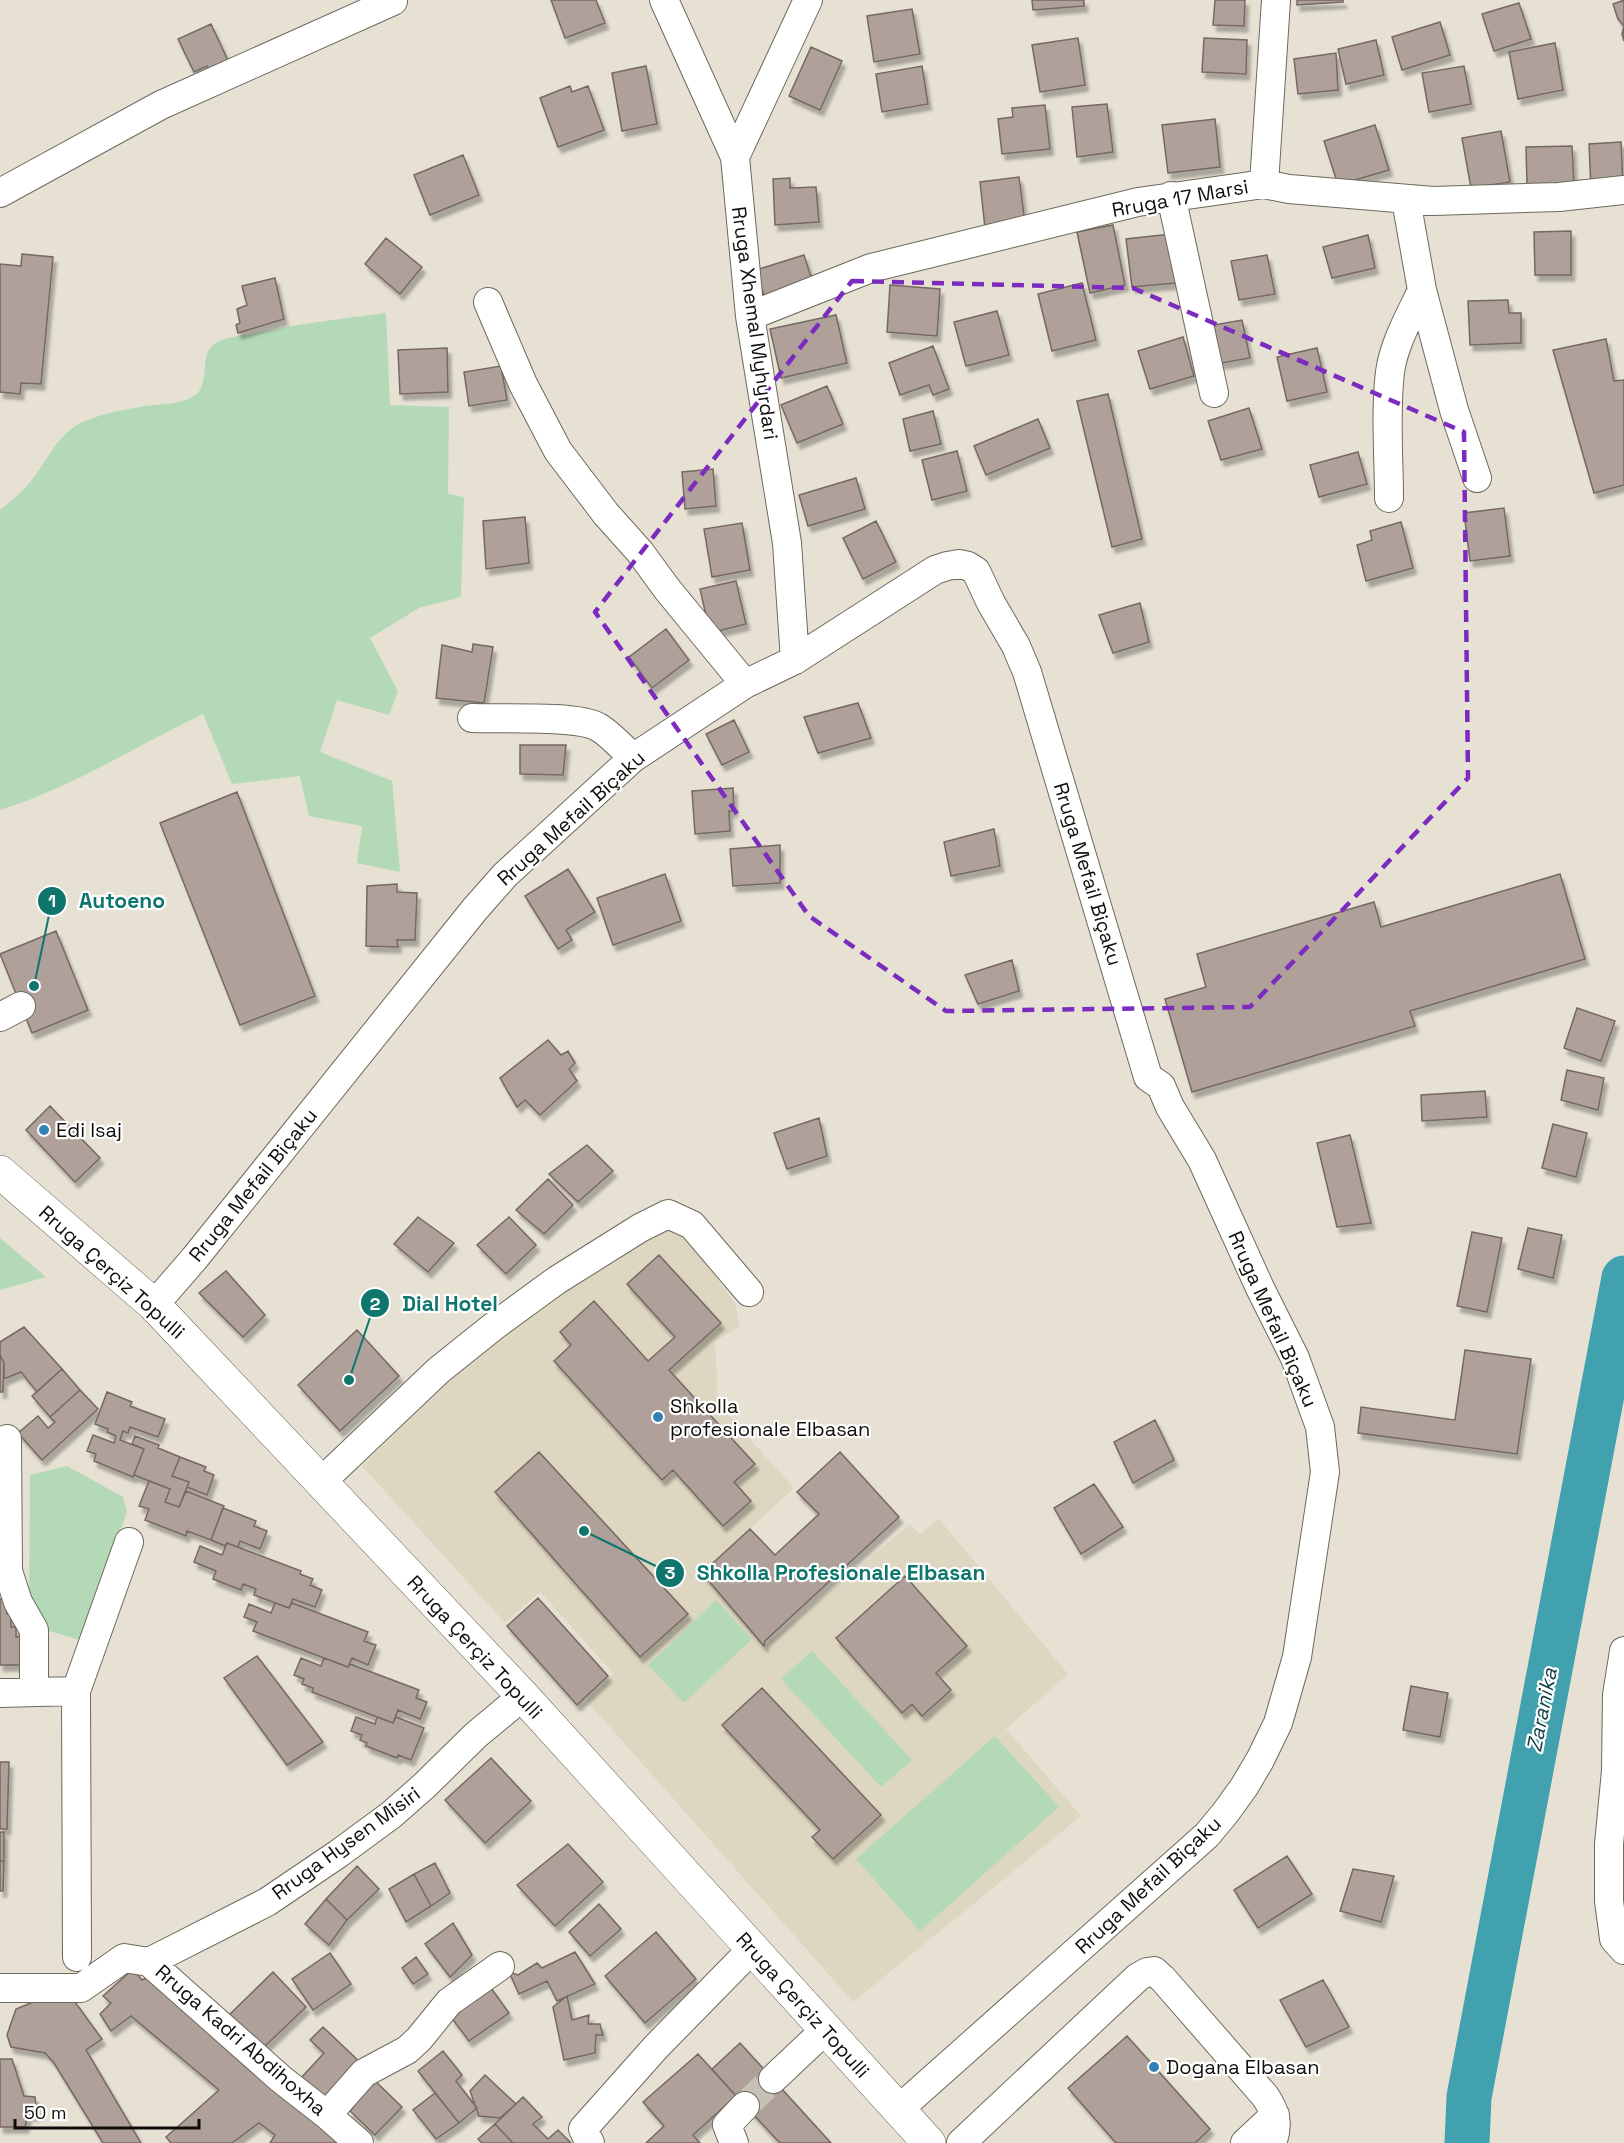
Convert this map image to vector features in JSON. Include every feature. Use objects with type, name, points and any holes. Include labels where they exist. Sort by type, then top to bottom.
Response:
[{"type":"main road","name":"Rruga Çerçiz Topulli","points":[[0,1172],[154,1305],[523,1696],[929,2143]]},
{"type":"street","name":"Rruga Xhemal Myhyrdari","points":[[664,0],[735,157],[750,316],[787,543],[795,660]]},
{"type":"street","points":[[735,157],[808,0]]},
{"type":"street","points":[[1264,184],[1276,0]]},
{"type":"street","points":[[0,193],[161,105],[393,1]]},
{"type":"street","name":"Rruga 17 Marsi","points":[[750,316],[871,268],[1138,202],[1171,196],[1264,184],[1289,189],[1433,201],[1559,197],[1624,190]]},
{"type":"street","points":[[1171,196],[1214,393]]},
{"type":"street","points":[[1406,200],[1422,290],[1454,410],[1477,478]]},
{"type":"street","points":[[1389,498],[1390,370],[1400,336],[1422,290]]},
{"type":"street","points":[[488,302],[523,384],[558,451],[606,514],[640,552],[667,589],[745,684]]},
{"type":"street","name":"Rruga Mefail Biçaku","points":[[154,1305],[194,1259],[475,909],[505,875],[633,758],[745,684],[795,660],[935,570],[959,564],[976,571],[991,603],[1016,646],[1027,672],[1148,1077],[1161,1086],[1170,1107],[1202,1160],[1260,1288],[1295,1358],[1320,1427],[1326,1472],[1297,1657],[1278,1723],[1244,1788],[1207,1835],[898,2110]]},
{"type":"street","points":[[472,718],[562,720],[586,723],[599,727],[633,758]]},
{"type":"street","points":[[321,1482],[439,1370],[494,1326],[557,1280],[640,1228],[668,1214],[692,1225],[749,1292]]},
{"type":"street","points":[[7,1439],[8,1571],[18,1602],[34,1630],[34,1692]]},
{"type":"street","points":[[77,1957],[76,1691],[129,1542]]},
{"type":"street","points":[[1624,1651],[1617,1695],[1616,1772],[1609,1844],[1609,1901],[1614,1939],[1624,1950]]},
{"type":"street","points":[[0,1693],[76,1691]]},
{"type":"street","name":"Rruga Hysen Misiri","points":[[149,1962],[267,1902],[338,1854],[391,1815],[476,1735],[523,1696]]},
{"type":"street","points":[[590,2143],[583,2130],[656,2047],[752,1949]]},
{"type":"street","points":[[0,1988],[81,1988],[124,1958],[149,1962]]},
{"type":"street","name":"Rruga Kadri Abdihoxha","points":[[149,1962],[281,2079],[359,2143]]},
{"type":"street","points":[[327,2115],[364,2073],[406,2050],[419,2039],[449,2002],[500,1966]]},
{"type":"street","points":[[961,2143],[1138,1977],[1154,1971],[1265,2096],[1273,2108],[1274,2129],[1245,2143]]},
{"type":"street","points":[[773,2079],[825,2030]]},
{"type":"street","points":[[734,2143],[727,2125],[745,2106]]},
{"type":"highlighted area","points":[[852,281],[1133,288],[1464,432],[1468,778],[1250,1007],[946,1011],[809,916],[595,612]]},
{"type":"shaded area","points":[[669,1226],[689,1240],[736,1305],[739,1327],[715,1341],[718,1404],[794,1488],[703,1572],[764,1646],[910,1524],[920,1534],[939,1519],[1068,1674],[1006,1729],[1081,1816],[853,2002],[586,1700],[614,1674],[540,1592],[505,1623],[362,1466],[506,1325]]},
{"type":"green space","points":[[386,313],[390,405],[449,407],[448,494],[464,497],[461,597],[419,608],[370,638],[398,691],[389,715],[337,700],[320,752],[392,781],[400,872],[357,863],[362,826],[309,816],[300,776],[232,784],[203,714],[78,778],[0,810],[0,510],[24,489],[59,441],[77,425],[109,413],[176,403],[194,396],[204,379],[208,351],[221,341],[285,327]]},
{"type":"green space","points":[[0,1238],[46,1277],[0,1290]]},
{"type":"green space","points":[[67,1466],[123,1497],[127,1512],[80,1640],[46,1630],[29,1600],[30,1475]]},
{"type":"green space","points":[[716,1600],[752,1639],[684,1703],[648,1665]]},
{"type":"green space","points":[[812,1651],[912,1760],[881,1787],[781,1679]]},
{"type":"green space","points":[[995,1736],[1059,1807],[920,1931],[856,1859]]},
{"type":"building","points":[[551,0],[596,0],[605,23],[565,38]]},
{"type":"building","points":[[1032,0],[1084,0],[1084,6],[1033,10]]},
{"type":"building","points":[[1215,0],[1245,0],[1244,26],[1213,25]]},
{"type":"building","points":[[1297,0],[1343,0],[1343,2],[1297,5]]},
{"type":"building","points":[[1624,0],[1624,26],[1618,19],[1613,4]]},
{"type":"building","points":[[1519,3],[1531,39],[1494,51],[1482,14]]},
{"type":"building","points":[[912,9],[920,54],[874,62],[867,16]]},
{"type":"building","points":[[1440,22],[1450,55],[1402,70],[1392,37]]},
{"type":"building","points":[[211,24],[231,67],[211,76],[207,66],[194,72],[178,39]]},
{"type":"building","points":[[1078,38],[1085,85],[1040,92],[1032,45]]},
{"type":"building","points":[[1204,38],[1247,40],[1246,74],[1202,72]]},
{"type":"building","points":[[1376,40],[1384,75],[1346,84],[1338,49]]},
{"type":"building","points":[[1555,43],[1563,90],[1518,99],[1509,52]]},
{"type":"building","points":[[811,47],[842,61],[820,110],[789,96]]},
{"type":"building","points":[[1336,53],[1338,90],[1298,94],[1294,59]]},
{"type":"building","points":[[646,66],[657,124],[622,131],[612,73]]},
{"type":"building","points":[[922,66],[928,104],[882,112],[876,74]]},
{"type":"building","points":[[1464,66],[1471,104],[1429,112],[1422,73]]},
{"type":"building","points":[[570,86],[572,92],[588,86],[604,130],[558,147],[540,98]]},
{"type":"building","points":[[1107,104],[1113,152],[1077,157],[1072,107]]},
{"type":"building","points":[[1045,105],[1050,149],[1002,154],[998,119],[1013,117],[1012,108]]},
{"type":"building","points":[[1215,119],[1220,167],[1168,173],[1162,125]]},
{"type":"building","points":[[1375,125],[1389,170],[1338,185],[1324,141]]},
{"type":"building","points":[[1501,131],[1510,182],[1471,188],[1462,138]]},
{"type":"building","points":[[1621,142],[1623,188],[1591,190],[1589,144]]},
{"type":"building","points":[[1572,146],[1574,184],[1527,185],[1526,147]]},
{"type":"building","points":[[463,155],[479,195],[430,215],[414,175]]},
{"type":"building","points":[[1019,177],[1025,223],[985,228],[980,182]]},
{"type":"building","points":[[790,178],[790,188],[816,187],[819,222],[775,225],[773,179]]},
{"type":"building","points":[[1113,225],[1125,285],[1090,293],[1077,232]]},
{"type":"building","points":[[1571,231],[1571,275],[1535,275],[1534,232]]},
{"type":"building","points":[[1171,234],[1176,283],[1132,287],[1126,239]]},
{"type":"building","points":[[1368,235],[1375,268],[1332,278],[1323,247]]},
{"type":"building","points":[[386,238],[422,267],[400,294],[365,264]]},
{"type":"building","points":[[22,254],[53,257],[41,384],[21,383],[20,394],[0,392],[0,264],[21,266]]},
{"type":"building","points":[[804,255],[815,290],[767,305],[756,270]]},
{"type":"building","points":[[1267,255],[1275,294],[1239,300],[1231,261]]},
{"type":"building","points":[[275,278],[284,319],[238,333],[236,325],[240,323],[237,309],[247,305],[242,286]]},
{"type":"building","points":[[1082,283],[1096,340],[1052,351],[1038,294]]},
{"type":"building","points":[[890,285],[940,289],[937,336],[887,332]]},
{"type":"building","points":[[1508,300],[1509,313],[1521,313],[1521,343],[1470,345],[1468,301]]},
{"type":"building","points":[[997,311],[1009,355],[966,366],[954,322]]},
{"type":"building","points":[[836,315],[847,363],[781,378],[770,329]]},
{"type":"building","points":[[1242,320],[1250,358],[1216,364],[1208,326]]},
{"type":"building","points":[[1183,337],[1194,376],[1150,389],[1138,351]]},
{"type":"building","points":[[1606,339],[1614,381],[1624,380],[1624,485],[1594,493],[1553,350]]},
{"type":"building","points":[[933,346],[949,389],[933,395],[929,385],[900,395],[889,363]]},
{"type":"building","points":[[447,348],[448,392],[400,394],[398,350]]},
{"type":"building","points":[[1317,348],[1327,392],[1287,401],[1277,357]]},
{"type":"building","points":[[501,366],[507,400],[469,406],[464,372]]},
{"type":"building","points":[[827,386],[843,424],[797,443],[781,405]]},
{"type":"building","points":[[1108,394],[1142,539],[1112,547],[1077,401]]},
{"type":"building","points":[[1249,408],[1262,449],[1221,460],[1208,421]]},
{"type":"building","points":[[933,411],[941,444],[910,451],[903,419]]},
{"type":"building","points":[[1038,419],[1050,448],[986,475],[974,446]]},
{"type":"building","points":[[957,451],[967,491],[932,500],[922,460]]},
{"type":"building","points":[[1358,452],[1367,484],[1319,497],[1310,465]]},
{"type":"building","points":[[713,469],[716,506],[685,509],[682,472]]},
{"type":"building","points":[[856,478],[865,509],[808,526],[799,495]]},
{"type":"building","points":[[1504,508],[1510,556],[1470,561],[1464,513]]},
{"type":"building","points":[[525,517],[529,563],[486,569],[483,521]]},
{"type":"building","points":[[876,521],[896,562],[863,579],[843,538]]},
{"type":"building","points":[[1401,522],[1413,568],[1366,581],[1357,545],[1372,540],[1370,531]]},
{"type":"building","points":[[742,523],[750,570],[712,577],[704,529]]},
{"type":"building","points":[[736,581],[746,624],[710,633],[700,589]]},
{"type":"building","points":[[1140,603],[1149,642],[1113,653],[1099,615]]},
{"type":"building","points":[[666,629],[689,660],[652,688],[629,657]]},
{"type":"building","points":[[473,644],[493,647],[484,703],[436,698],[442,645],[472,652]]},
{"type":"building","points":[[858,703],[871,738],[818,753],[804,717]]},
{"type":"building","points":[[734,720],[749,752],[722,765],[706,734]]},
{"type":"building","points":[[520,745],[566,745],[563,775],[520,774]]},
{"type":"building","points":[[733,788],[734,811],[729,811],[730,831],[695,834],[692,791]]},
{"type":"building","points":[[237,792],[315,996],[240,1025],[160,823]]},
{"type":"building","points":[[994,829],[1000,866],[951,876],[944,842]]},
{"type":"building","points":[[780,845],[780,883],[733,886],[730,849]]},
{"type":"building","points":[[568,869],[595,912],[566,930],[572,940],[558,949],[525,896]]},
{"type":"building","points":[[665,874],[681,921],[613,945],[597,898]]},
{"type":"building","points":[[1560,874],[1585,959],[1410,1011],[1415,1026],[1192,1092],[1165,999],[1206,987],[1197,954],[1374,902],[1381,927]]},
{"type":"building","points":[[397,884],[397,892],[417,893],[415,940],[397,940],[398,947],[366,946],[367,886]]},
{"type":"building","points":[[56,931],[88,1010],[32,1033],[0,954]]},
{"type":"building","points":[[1012,960],[1019,991],[978,1004],[965,975]]},
{"type":"building","points":[[1577,1008],[1615,1021],[1601,1061],[1564,1048]]},
{"type":"building","points":[[548,1040],[561,1055],[568,1051],[575,1063],[569,1069],[577,1081],[540,1115],[525,1100],[517,1107],[500,1078]]},
{"type":"building","points":[[1567,1070],[1604,1078],[1598,1110],[1561,1100]]},
{"type":"building","points":[[1485,1091],[1487,1117],[1422,1121],[1421,1095]]},
{"type":"building","points":[[50,1106],[100,1158],[75,1182],[26,1130]]},
{"type":"building","points":[[819,1118],[827,1156],[787,1169],[774,1133]]},
{"type":"building","points":[[1553,1124],[1587,1133],[1576,1177],[1542,1168]]},
{"type":"building","points":[[1350,1135],[1371,1223],[1337,1227],[1317,1143]]},
{"type":"building","points":[[587,1145],[613,1171],[578,1202],[549,1174]]},
{"type":"building","points":[[548,1179],[573,1205],[544,1234],[516,1210]]},
{"type":"building","points":[[418,1217],[454,1243],[428,1272],[394,1244]]},
{"type":"building","points":[[509,1217],[536,1245],[506,1274],[477,1245]]},
{"type":"building","points":[[1528,1228],[1562,1235],[1553,1278],[1518,1269]]},
{"type":"building","points":[[1472,1232],[1502,1238],[1487,1312],[1457,1306]]},
{"type":"building","name":"Shkolla profesionale Elbasan","points":[[659,1255],[721,1323],[669,1370],[755,1464],[734,1482],[751,1501],[723,1526],[673,1470],[662,1480],[554,1361],[571,1345],[560,1332],[594,1301],[648,1361],[675,1337],[627,1284]]},
{"type":"building","points":[[226,1271],[265,1315],[243,1337],[199,1293]]},
{"type":"building","points":[[24,1327],[62,1369],[37,1392],[21,1372],[4,1379],[0,1342]]},
{"type":"building","points":[[357,1330],[399,1376],[340,1431],[298,1385]]},
{"type":"building","points":[[1465,1350],[1531,1359],[1517,1454],[1358,1433],[1361,1407],[1455,1420]]},
{"type":"building","points":[[0,1355],[4,1363],[3,1392],[0,1392]]},
{"type":"building","points":[[62,1369],[80,1390],[50,1417],[32,1396]]},
{"type":"building","points":[[80,1390],[98,1409],[42,1460],[18,1433],[38,1416],[48,1428],[55,1422],[50,1417]]},
{"type":"building","points":[[107,1392],[132,1402],[130,1406],[165,1419],[158,1437],[130,1427],[128,1433],[123,1431],[120,1440],[144,1449],[133,1477],[94,1461],[96,1454],[87,1451],[93,1435],[114,1443],[116,1436],[107,1432],[108,1429],[95,1424]]},
{"type":"building","points":[[1155,1420],[1174,1460],[1133,1483],[1114,1442]]},
{"type":"building","points":[[135,1436],[159,1445],[158,1448],[180,1457],[172,1476],[189,1482],[179,1507],[165,1502],[170,1489],[134,1475],[144,1449],[132,1444]]},
{"type":"building","points":[[539,1452],[688,1614],[640,1657],[495,1492]]},
{"type":"building","points":[[840,1452],[899,1517],[765,1641],[764,1646],[702,1573],[750,1529],[775,1555],[819,1514],[797,1492]]},
{"type":"building","points":[[180,1457],[206,1467],[204,1471],[214,1475],[207,1495],[187,1487],[189,1482],[172,1476]]},
{"type":"building","points":[[149,1481],[170,1489],[165,1502],[179,1507],[186,1491],[224,1506],[211,1540],[187,1531],[186,1536],[145,1520],[149,1509],[139,1506]]},
{"type":"building","points":[[1094,1484],[1123,1527],[1081,1554],[1054,1508]]},
{"type":"building","points":[[223,1508],[256,1521],[254,1526],[267,1531],[260,1549],[240,1541],[238,1547],[227,1543],[225,1546],[211,1540]]},
{"type":"building","points":[[227,1543],[301,1571],[300,1574],[313,1579],[310,1585],[322,1590],[315,1607],[293,1599],[289,1608],[254,1595],[256,1589],[243,1584],[241,1590],[213,1579],[216,1571],[194,1562],[200,1546],[222,1555]]},
{"type":"building","points":[[905,1576],[967,1646],[936,1673],[951,1690],[922,1716],[912,1704],[902,1713],[836,1638]]},
{"type":"building","points":[[538,1598],[608,1676],[577,1705],[507,1626]]},
{"type":"building","points":[[0,1599],[7,1599],[7,1614],[11,1614],[11,1627],[16,1627],[16,1637],[26,1637],[21,1665],[0,1665]]},
{"type":"building","points":[[275,1603],[289,1608],[292,1603],[368,1632],[364,1641],[376,1645],[368,1665],[352,1658],[348,1667],[253,1631],[257,1622],[244,1617],[249,1604],[271,1613]]},
{"type":"building","points":[[257,1656],[323,1742],[287,1765],[224,1678]]},
{"type":"building","points":[[301,1658],[321,1666],[324,1658],[348,1667],[350,1664],[419,1690],[416,1698],[427,1702],[420,1719],[398,1710],[393,1723],[312,1692],[313,1688],[302,1684],[304,1679],[294,1675]]},
{"type":"building","points":[[1411,1686],[1448,1693],[1440,1737],[1403,1730]]},
{"type":"building","points":[[762,1688],[881,1815],[833,1859],[812,1837],[820,1830],[722,1725]]},
{"type":"building","points":[[356,1717],[375,1724],[377,1717],[393,1723],[396,1717],[424,1728],[411,1760],[398,1755],[397,1758],[366,1746],[367,1743],[360,1740],[362,1735],[351,1731]]},
{"type":"building","points":[[491,1758],[531,1801],[485,1843],[445,1800]]},
{"type":"building","points":[[0,1762],[9,1762],[7,1829],[0,1829]]},
{"type":"building","points":[[0,1832],[4,1832],[4,1861],[0,1861]]},
{"type":"building","points":[[568,1844],[603,1882],[555,1926],[517,1885]]},
{"type":"building","points":[[1287,1856],[1312,1894],[1258,1928],[1234,1890]]},
{"type":"building","points":[[0,1861],[4,1861],[3,1891],[0,1891]]},
{"type":"building","points":[[435,1863],[450,1893],[431,1906],[414,1874]]},
{"type":"building","points":[[357,1866],[379,1889],[347,1920],[326,1899]]},
{"type":"building","points":[[1353,1869],[1394,1876],[1381,1922],[1340,1911]]},
{"type":"building","points":[[414,1874],[431,1906],[406,1922],[389,1889]]},
{"type":"building","points":[[326,1899],[347,1920],[329,1945],[305,1924]]},
{"type":"building","points":[[599,1904],[621,1929],[590,1956],[569,1932]]},
{"type":"building","points":[[453,1923],[472,1955],[450,1977],[425,1944]]},
{"type":"building","points":[[656,1932],[696,1979],[645,2023],[605,1976]]},
{"type":"building","points":[[575,1952],[595,1984],[557,2001],[547,1981],[519,1994],[509,1972],[518,1975],[537,1963],[542,1968]]},
{"type":"building","points":[[330,1953],[351,1984],[313,2010],[292,1979]]},
{"type":"building","points":[[416,1957],[428,1974],[413,1984],[402,1968]]},
{"type":"building","points":[[133,1969],[142,1980],[153,1975],[340,2143],[270,2143],[275,2135],[259,2123],[232,2143],[171,2143],[166,2137],[219,2090],[131,2016],[111,2031],[100,2014],[111,2003],[103,1996]]},
{"type":"building","points":[[273,1972],[306,2007],[262,2049],[229,2015]]},
{"type":"building","points":[[1323,1980],[1349,2027],[1306,2047],[1280,2000]]},
{"type":"building","points":[[491,1988],[509,2013],[469,2041],[451,2017]]},
{"type":"building","points":[[567,1996],[572,2020],[589,2015],[588,2024],[600,2024],[603,2035],[596,2035],[595,2053],[564,2060],[553,2007]]},
{"type":"building","points":[[33,2002],[75,2002],[102,2039],[86,2050],[141,2143],[103,2143],[54,2063],[45,2053],[11,2047],[7,2035],[16,2009]]},
{"type":"building","points":[[323,2027],[364,2066],[328,2104],[301,2078],[324,2053],[310,2040]]},
{"type":"building","points":[[1127,2036],[1210,2129],[1195,2143],[1116,2143],[1068,2088]]},
{"type":"building","points":[[740,2043],[831,2143],[780,2143],[736,2096],[712,2069]]},
{"type":"building","points":[[443,2051],[462,2075],[456,2081],[477,2108],[459,2123],[418,2071]]},
{"type":"building","points":[[698,2054],[736,2096],[693,2135],[700,2143],[646,2143],[664,2126],[643,2102]]},
{"type":"building","points":[[0,2059],[12,2059],[24,2096],[35,2097],[37,2114],[28,2115],[25,2127],[0,2127]]},
{"type":"building","points":[[485,2075],[516,2104],[500,2118],[479,2116],[470,2091]]},
{"type":"building","points":[[371,2077],[402,2107],[375,2135],[350,2111],[355,2105],[350,2100]]},
{"type":"building","points":[[435,2093],[459,2123],[436,2139],[413,2110]]},
{"type":"building","points":[[523,2097],[542,2117],[533,2124],[548,2139],[558,2130],[571,2143],[513,2143],[495,2124]]},
{"type":"building","points":[[495,2124],[513,2143],[482,2143],[478,2139]]},
{"type":"waterway","name":"Zaranika","points":[[1467,2143],[1469,2097],[1624,1278]]},
{"type":"tunnel","points":[[745,2106],[773,2079]]},
{"type":"place","name":"Autoeno","points":[[34,986]]},
{"type":"place","name":"Edi Isaj","points":[[44,1130]]},
{"type":"place","name":"Dial Hotel","points":[[349,1380]]},
{"type":"place","name":"Shkolla profesionale Elbasan","points":[[658,1417]]},
{"type":"place","name":"Shkolla Profesionale Elbasan","points":[[584,1531]]},
{"type":"place","name":"Dogana Elbasan","points":[[1154,2067]]}]
